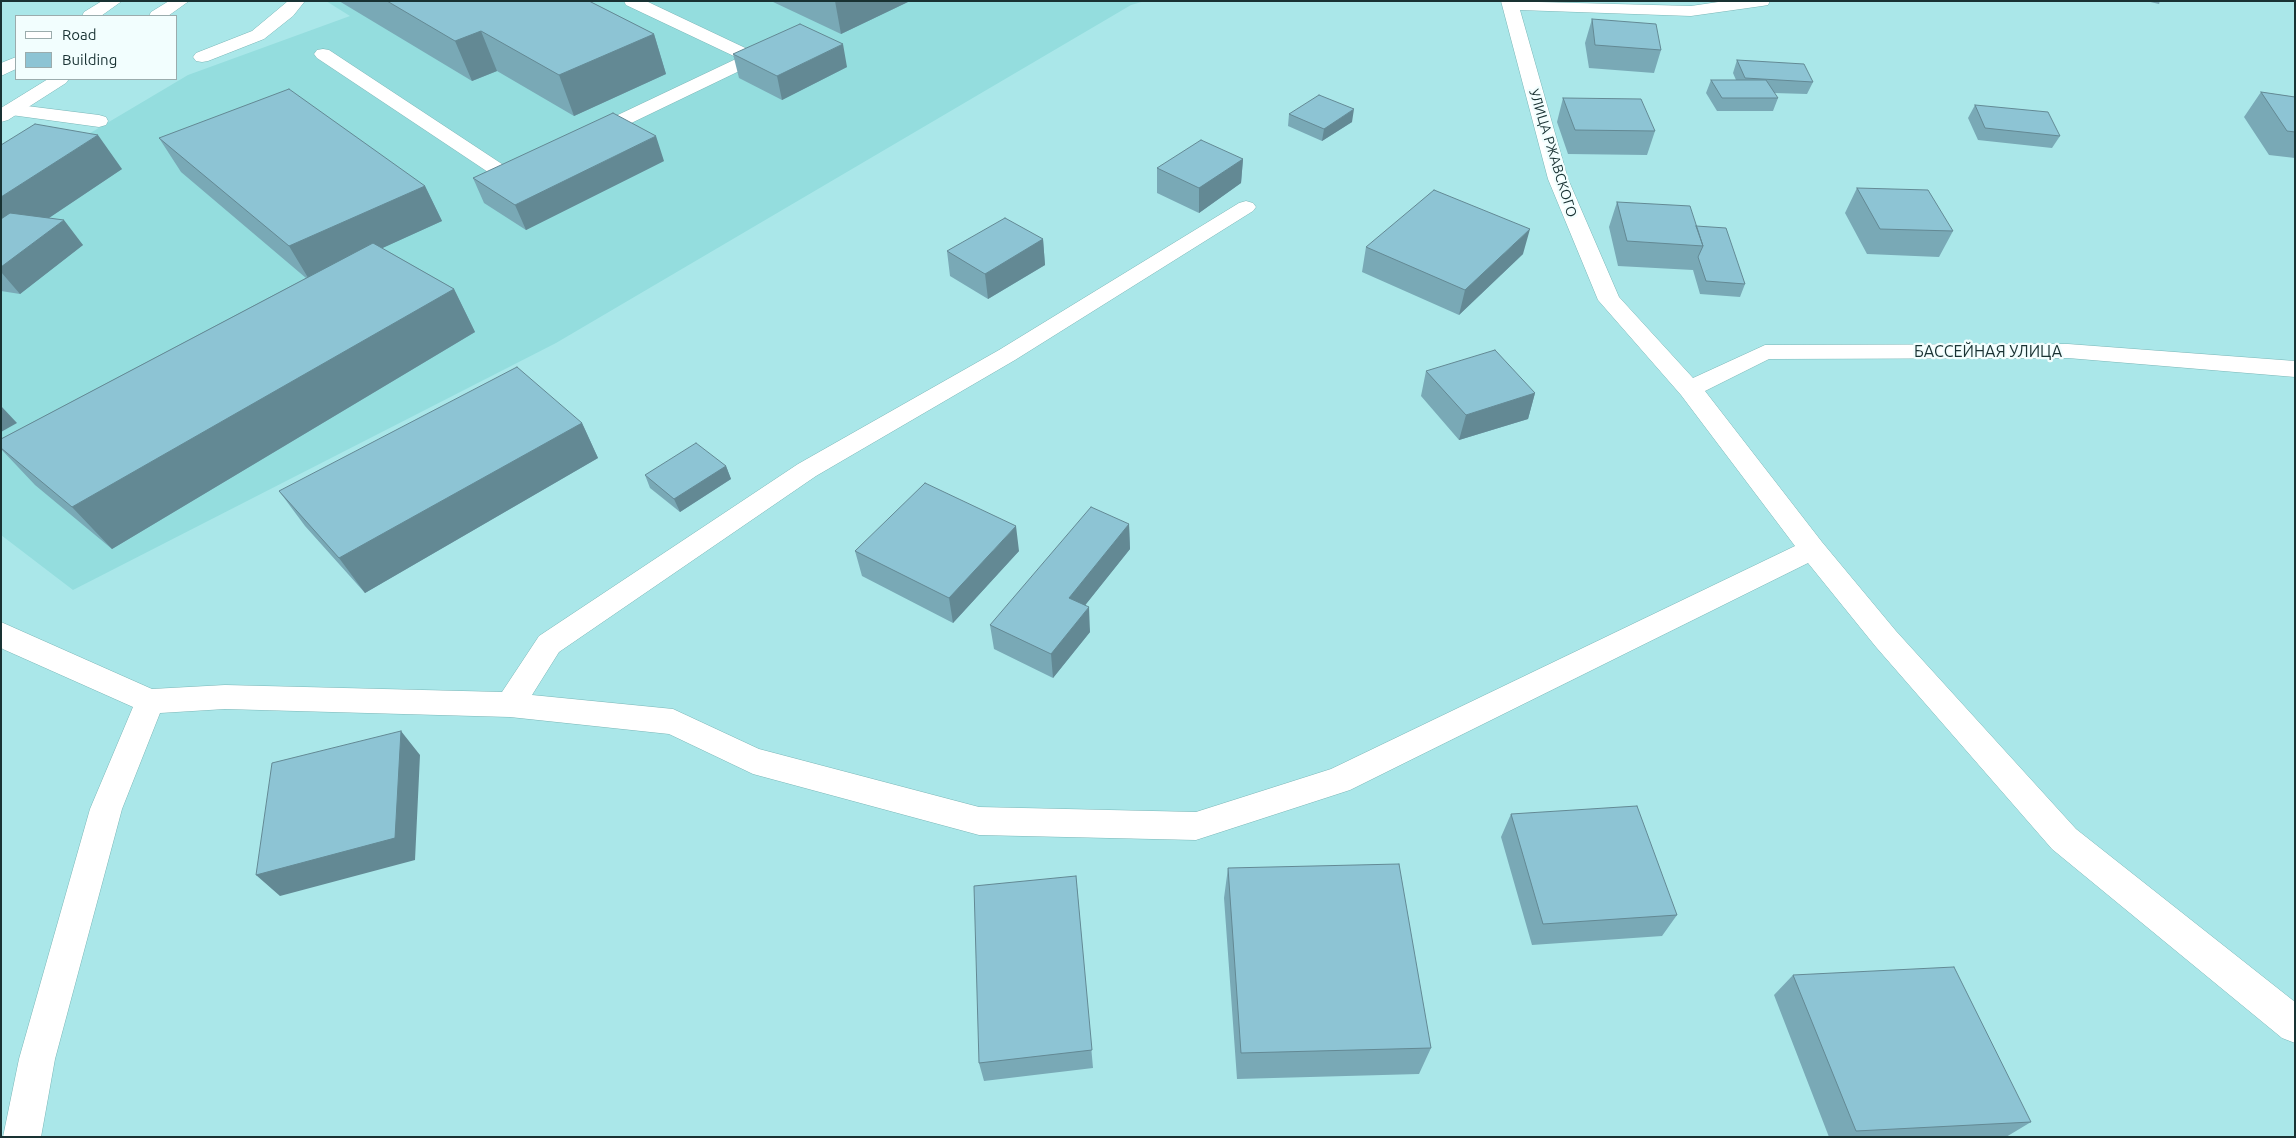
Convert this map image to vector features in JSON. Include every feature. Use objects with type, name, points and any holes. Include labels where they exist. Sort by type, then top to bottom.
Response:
[{"type":"street","points":[[92,15],[114,1]]},
{"type":"street","points":[[159,15],[181,1]]},
{"type":"street","points":[[202,57],[258,35],[287,12],[297,1]]},
{"type":"street","points":[[577,142],[752,58],[632,1]]},
{"type":"street","points":[[1510,3],[1691,11],[1762,1]]},
{"type":"street","name":"УЛИЦА РЖАВСКОГО","points":[[1510,3],[1558,179],[1609,300],[1690,389],[1812,549],[1886,639],[2064,839],[2295,1025]]},
{"type":"street","points":[[323,54],[507,176],[542,159]]},
{"type":"street","points":[[1,71],[15,63]]},
{"type":"street","points":[[6,113],[58,80]]},
{"type":"street","points":[[6,113],[99,121]]},
{"type":"street","points":[[510,705],[549,644],[807,470],[1007,355],[1246,207]]},
{"type":"street","name":"БАССЕЙНАЯ УЛИЦА","points":[[1690,389],[1765,352],[2068,351],[2295,369]]},
{"type":"street","points":[[1,633],[15,642],[150,701],[225,697],[510,705],[673,722],[753,760],[979,821],[1196,826],[1339,780],[1812,549]]},
{"type":"street","points":[[22,1137],[37,1059],[106,809],[150,701]]},
{"type":"shaded area","points":[[326,1],[1145,1],[1131,5],[556,343],[73,590],[1,535],[1,186],[188,75],[350,16]]},
{"type":"building","points":[[387,1],[589,1],[654,34],[559,75],[481,31],[455,41]]},
{"type":"building","points":[[1592,19],[1656,24],[1661,50],[1595,45]]},
{"type":"building","points":[[800,24],[843,44],[777,76],[733,54]]},
{"type":"building","points":[[1737,60],[1804,64],[1813,82],[1745,78]]},
{"type":"building","points":[[1711,80],[1766,80],[1778,98],[1722,98]]},
{"type":"building","points":[[289,89],[425,186],[289,246],[159,138]]},
{"type":"building","points":[[2261,92],[2295,97],[2295,132],[2287,131]]},
{"type":"building","points":[[1319,95],[1354,109],[1324,129],[1289,114]]},
{"type":"building","points":[[1563,98],[1641,99],[1655,131],[1575,130]]},
{"type":"building","points":[[1975,105],[2048,112],[2060,136],[1985,128]]},
{"type":"building","points":[[613,113],[656,136],[515,205],[473,178]]},
{"type":"building","points":[[35,124],[98,135],[1,197],[1,145]]},
{"type":"building","points":[[1201,140],[1243,159],[1199,188],[1157,168]]},
{"type":"building","points":[[1857,188],[1928,190],[1953,231],[1880,229]]},
{"type":"building","points":[[1434,190],[1530,229],[1465,290],[1366,247]]},
{"type":"building","points":[[1617,202],[1690,206],[1703,246],[1627,241]]},
{"type":"building","points":[[10,213],[64,220],[1,267],[1,219]]},
{"type":"building","points":[[1005,218],[1043,239],[985,274],[947,251]]},
{"type":"building","points":[[1696,226],[1726,228],[1745,284],[1706,281],[1698,257],[1703,246]]},
{"type":"building","points":[[373,243],[454,289],[72,507],[1,448],[1,439]]},
{"type":"building","points":[[1495,350],[1535,393],[1466,415],[1426,371]]},
{"type":"building","points":[[517,367],[582,423],[339,558],[279,491]]},
{"type":"building","points":[[696,443],[726,466],[674,499],[645,475]]},
{"type":"building","points":[[925,483],[1016,526],[949,598],[855,551]]},
{"type":"building","points":[[1091,507],[1129,524],[1069,598],[1089,607],[1051,654],[990,625]]},
{"type":"building","points":[[401,731],[395,838],[256,875],[272,763]]},
{"type":"building","points":[[1637,806],[1677,915],[1543,924],[1511,814]]},
{"type":"building","points":[[1399,864],[1431,1048],[1241,1053],[1228,868]]},
{"type":"building","points":[[1076,876],[1092,1050],[979,1063],[974,886]]},
{"type":"building","points":[[1954,967],[2031,1122],[1856,1131],[1793,975]]}]
